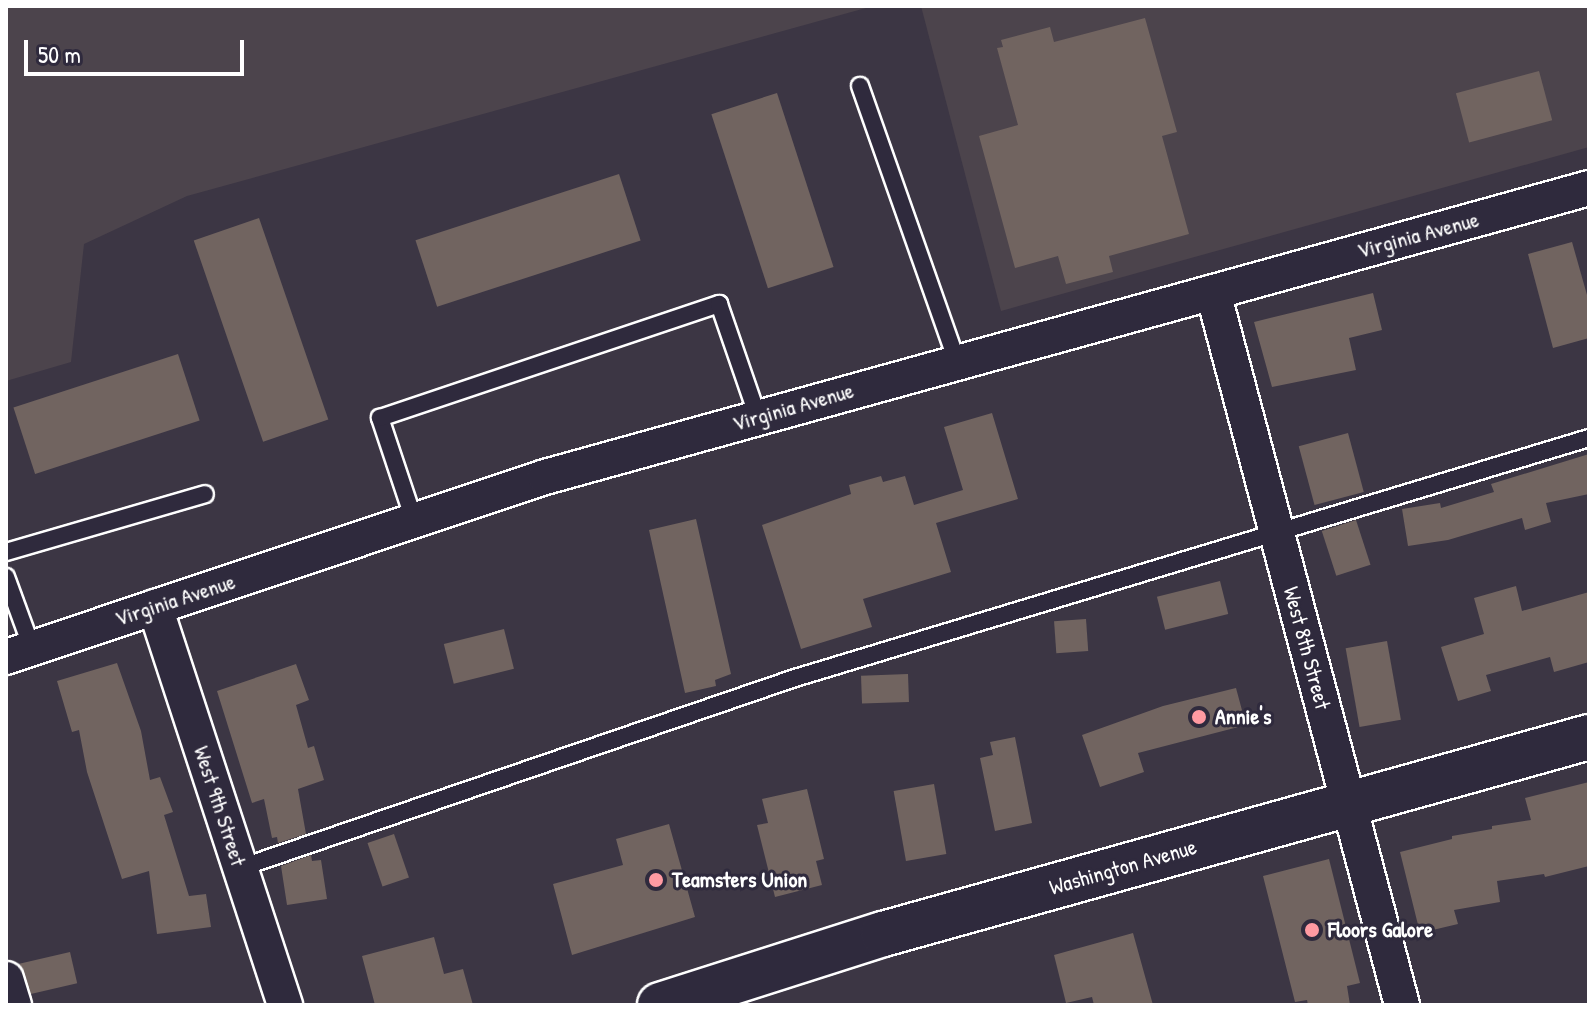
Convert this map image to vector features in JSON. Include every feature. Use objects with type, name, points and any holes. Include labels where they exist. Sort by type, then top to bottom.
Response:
[{"type":"main road","name":"Washington Avenue","points":[[660,1005],[898,930],[1589,737]]},
{"type":"street","name":"Virginia Avenue","points":[[19,652],[545,477],[1589,188]]},
{"type":"street","name":"West 8th Street","points":[[1213,292],[1402,1005]]},
{"type":"street","name":"West 9th Street","points":[[155,607],[285,1005]]},
{"type":"street","points":[[6,979],[14,1005]]},
{"type":"lane","points":[[860,86],[957,362]]},
{"type":"lane","points":[[414,520],[380,418],[719,304],[758,417]]},
{"type":"lane","points":[[240,868],[795,678],[1589,438]]},
{"type":"lane","points":[[6,552],[205,494]]},
{"type":"lane","points":[[6,577],[19,652]]},
{"type":"shaded area","points":[[6,6],[873,6],[187,196],[84,244],[71,362],[6,381]]},
{"type":"shaded area","points":[[921,6],[1589,6],[1589,147],[1001,311]]},
{"type":"building","points":[[1145,18],[1177,132],[1162,136],[1189,234],[1109,256],[1113,272],[1066,284],[1058,256],[1015,268],[979,136],[1018,125],[997,48],[1003,47],[1001,40],[1050,27],[1054,42]]},
{"type":"building","points":[[1539,71],[1552,120],[1469,143],[1456,93]]},
{"type":"building","points":[[777,93],[834,267],[768,288],[711,114]]},
{"type":"building","points":[[619,174],[641,241],[437,307],[415,240]]},
{"type":"building","points":[[259,218],[328,419],[263,442],[194,240]]},
{"type":"building","points":[[1572,242],[1589,302],[1589,338],[1553,348],[1528,254]]},
{"type":"building","points":[[1373,293],[1382,330],[1349,338],[1356,370],[1272,387],[1254,322]]},
{"type":"building","points":[[178,354],[200,421],[35,474],[13,407]]},
{"type":"building","points":[[992,413],[1018,499],[936,523],[951,572],[863,599],[872,627],[801,649],[762,525],[851,494],[849,485],[881,476],[883,482],[905,476],[914,505],[963,490],[944,427]]},
{"type":"building","points":[[1348,433],[1364,492],[1315,505],[1299,446]]},
{"type":"building","points":[[1589,454],[1589,494],[1546,503],[1551,522],[1525,530],[1522,518],[1448,540],[1408,546],[1402,509],[1440,503],[1441,508],[1494,492],[1491,484]]},
{"type":"building","points":[[696,519],[731,674],[715,680],[716,686],[685,693],[649,530]]},
{"type":"building","points":[[1356,520],[1371,565],[1336,576],[1322,531]]},
{"type":"building","points":[[1220,581],[1228,614],[1165,630],[1157,597]]},
{"type":"building","points":[[1516,586],[1522,611],[1589,592],[1589,662],[1554,672],[1550,657],[1486,675],[1491,691],[1458,701],[1441,647],[1484,634],[1474,598]]},
{"type":"building","points":[[1086,619],[1088,651],[1056,653],[1054,621]]},
{"type":"building","points":[[504,629],[514,669],[454,684],[444,644]]},
{"type":"building","points":[[1387,641],[1401,720],[1360,727],[1346,648]]},
{"type":"building","points":[[117,663],[141,731],[150,780],[160,777],[173,812],[164,815],[189,896],[206,894],[211,927],[157,934],[149,871],[122,879],[87,772],[79,730],[72,732],[57,681]]},
{"type":"building","points":[[296,664],[309,700],[296,705],[308,748],[314,746],[324,780],[298,789],[306,834],[278,843],[277,837],[272,838],[264,799],[252,803],[217,691]]},
{"type":"building","points":[[908,674],[909,702],[862,704],[861,676]]},
{"type":"building","points":[[1236,688],[1246,725],[1138,753],[1144,772],[1100,787],[1082,735],[1163,706]]},
{"type":"building","points":[[1015,737],[1032,823],[995,831],[980,758],[993,755],[990,742]]},
{"type":"building","points":[[1589,782],[1589,866],[1545,877],[1544,874],[1497,881],[1500,902],[1454,910],[1458,924],[1420,933],[1400,852],[1452,839],[1452,836],[1492,829],[1492,826],[1531,820],[1525,798]]},
{"type":"building","points":[[934,784],[946,854],[906,861],[894,791]]},
{"type":"building","points":[[807,789],[824,859],[816,861],[822,885],[775,897],[757,825],[768,823],[762,799]]},
{"type":"building","points":[[669,824],[695,917],[572,955],[553,884],[623,865],[616,839]]},
{"type":"building","points":[[394,834],[409,877],[383,887],[368,843]]},
{"type":"building","points":[[311,855],[312,861],[321,860],[327,899],[287,905],[281,866]]},
{"type":"building","name":"Floors Galore","points":[[1329,859],[1360,983],[1347,986],[1350,1005],[1308,1005],[1307,1000],[1295,1002],[1263,876]]},
{"type":"building","points":[[1133,933],[1153,1005],[1094,1005],[1092,997],[1066,1003],[1054,955]]},
{"type":"building","points":[[434,937],[444,974],[463,969],[473,1005],[375,1005],[362,956]]},
{"type":"building","points":[[70,952],[77,983],[27,995],[19,964]]},
{"type":"place","name":"Annie's","points":[[1199,717]]},
{"type":"place","name":"Teamsters Union","points":[[656,880]]},
{"type":"place","name":"Floors Galore","points":[[1312,930]]}]
